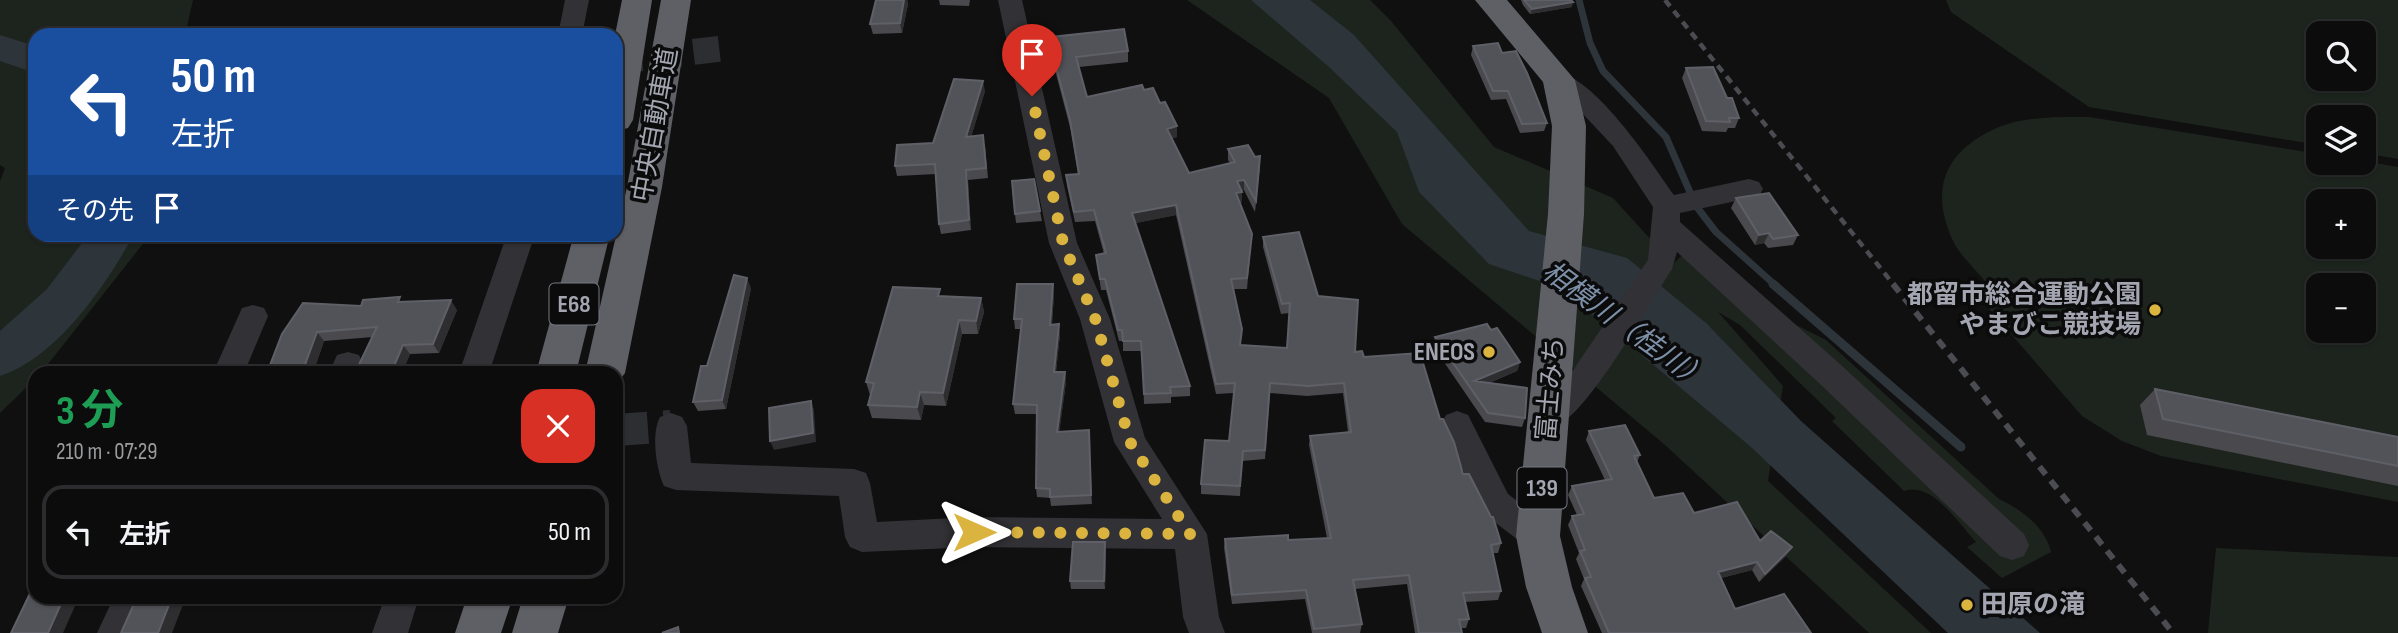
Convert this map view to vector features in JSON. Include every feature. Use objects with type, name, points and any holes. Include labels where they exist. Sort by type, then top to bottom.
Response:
[{"type":"highway","name":"中央自動車道","points":[[623,80],[637,0]]},
{"type":"highway","name":"中央自動車道","points":[[607,366],[664,94],[676,0]]},
{"type":"highway","name":"富士みち","points":[[1490,0],[1559,80],[1569,126],[1566,214],[1538,536],[1549,587],[1565,633]]},
{"type":"highway","name":"E68","points":[[558,366],[590,242]]},
{"type":"highway","points":[[478,633],[488,604]]},
{"type":"highway","points":[[535,633],[543,604]]},
{"type":"street","points":[[571,28],[577,0]]},
{"type":"street","points":[[1010,0],[1063,243],[1095,318],[1130,442],[1190,534],[1201,617],[1207,633]]},
{"type":"street","points":[[1559,80],[1591,107],[1830,374],[2012,545]]},
{"type":"street","points":[[1679,208],[1749,190]]},
{"type":"street","points":[[1548,415],[1576,391],[1662,261],[1679,208]]},
{"type":"street","points":[[476,366],[518,242]]},
{"type":"street","points":[[231,366],[253,316]]},
{"type":"street","points":[[1457,424],[1496,504],[1538,536]]},
{"type":"street","points":[[671,426],[676,476],[854,483],[862,537],[974,532],[1190,534]]},
{"type":"street","points":[[115,633],[128,604]]},
{"type":"street","points":[[390,633],[400,604]]},
{"type":"shaded area","points":[[0,0],[193,0],[187,28],[28,28],[28,242],[144,242],[47,366],[28,366],[28,386],[0,413],[0,181],[5,168],[0,165]]},
{"type":"shaded area","points":[[1187,0],[1370,0],[1391,21],[1494,147],[1613,198],[1673,264],[1698,240],[1796,325],[1826,340],[1999,499],[2031,520],[2044,535],[2051,552],[2002,578],[1967,547],[1976,542],[1944,506],[1925,492],[1904,491],[1832,421],[1836,418],[1740,325],[1718,312],[1783,386],[1768,481],[1931,633],[1869,633],[1665,445],[1402,224],[1329,98]]},
{"type":"shaded area","points":[[1946,0],[2398,0],[2398,159],[2376,155],[2376,105],[2306,105],[2306,143],[2089,107],[1951,12]]},
{"type":"shaded area","name":"都留市総合運動公園 やまびこ競技場","points":[[2055,117],[2089,117],[2306,152],[2306,175],[2376,175],[2376,163],[2398,167],[2398,502],[2161,456],[2122,441],[2082,416],[1972,289],[1984,280],[1954,243],[1942,205],[1946,173],[1954,160],[1980,136],[2009,123]]},
{"type":"shaded area","points":[[2216,548],[2398,557],[2398,633],[2208,633]]},
{"type":"water","name":"相模川（桂川）","points":[[1251,0],[1310,0],[1354,35],[1529,231],[1627,258],[1706,323],[1801,421],[2040,633],[1948,633],[1751,447],[1631,346],[1557,287],[1489,264],[1419,192],[1397,132],[1329,67]]},
{"type":"building","points":[[876,0],[904,0],[900,23],[870,24]]},
{"type":"building","points":[[1524,0],[1571,0],[1573,2],[1532,9]]},
{"type":"building","points":[[1124,29],[1128,51],[1076,57],[1087,97],[1142,85],[1144,90],[1153,88],[1160,103],[1165,102],[1177,126],[1167,129],[1189,173],[1235,162],[1228,149],[1248,145],[1255,157],[1260,156],[1256,201],[1244,180],[1237,181],[1242,192],[1236,193],[1252,234],[1247,278],[1231,279],[1242,329],[1240,345],[1287,348],[1290,303],[1282,304],[1263,237],[1299,232],[1318,296],[1358,300],[1355,352],[1362,351],[1364,357],[1420,353],[1440,419],[1443,419],[1454,442],[1463,474],[1469,474],[1493,517],[1501,543],[1491,545],[1501,591],[1463,593],[1469,619],[1459,620],[1462,633],[1419,633],[1409,575],[1353,580],[1362,624],[1314,629],[1306,590],[1232,595],[1225,539],[1288,535],[1288,540],[1331,538],[1310,436],[1351,432],[1344,383],[1308,386],[1270,383],[1265,450],[1243,451],[1240,486],[1201,484],[1205,440],[1229,441],[1235,383],[1216,384],[1176,205],[1132,213],[1190,386],[1170,387],[1171,393],[1144,394],[1141,341],[1123,341],[1122,330],[1118,330],[1105,279],[1100,279],[1096,255],[1106,253],[1094,210],[1074,212],[1066,175],[1079,174],[1070,120],[1054,59],[1045,60],[1042,38]]},
{"type":"building","points":[[1498,43],[1502,53],[1516,51],[1547,123],[1522,124],[1508,91],[1493,91],[1473,46]]},
{"type":"building","points":[[1713,67],[1727,98],[1732,98],[1739,118],[1729,118],[1730,122],[1706,121],[1686,68]]},
{"type":"building","points":[[954,79],[983,81],[966,137],[983,135],[986,168],[966,170],[969,220],[939,224],[935,164],[895,166],[897,145],[933,143]]},
{"type":"building","points":[[1034,179],[1040,211],[1015,214],[1012,181]]},
{"type":"building","points":[[1769,193],[1798,235],[1773,239],[1769,233],[1759,235],[1736,198]]},
{"type":"building","points":[[734,275],[747,278],[722,400],[693,402],[701,366],[707,366]]},
{"type":"building","points":[[1017,284],[1053,284],[1050,325],[1059,324],[1054,372],[1065,372],[1057,432],[1089,430],[1091,495],[1050,497],[1050,489],[1036,488],[1037,405],[1013,404],[1022,319],[1014,319]]},
{"type":"building","points":[[893,287],[940,289],[938,296],[981,298],[976,321],[959,320],[943,393],[920,392],[917,407],[868,405],[874,383],[866,382]]},
{"type":"building","points":[[400,297],[398,302],[451,300],[433,344],[403,345],[394,366],[358,366],[377,327],[317,332],[305,366],[270,366],[282,334],[303,303],[361,306],[363,300]]},
{"type":"building","points":[[1487,324],[1491,330],[1497,328],[1520,362],[1474,381],[1527,388],[1525,418],[1488,413],[1435,337]]},
{"type":"building","points":[[2155,389],[2398,437],[2398,466],[2163,419]]},
{"type":"building","points":[[811,401],[813,433],[770,441],[769,408]]},
{"type":"building","points":[[1625,425],[1640,455],[1634,456],[1654,498],[1683,493],[1694,513],[1737,502],[1760,541],[1771,531],[1792,547],[1765,574],[1757,562],[1718,572],[1735,609],[1784,594],[1811,633],[1609,633],[1585,578],[1591,577],[1580,551],[1585,550],[1572,516],[1584,514],[1572,486],[1612,479],[1589,431]]},
{"type":"building","points":[[1073,542],[1105,542],[1104,581],[1070,581]]},
{"type":"building","points":[[28,598],[28,604],[61,604],[48,633],[11,633]]},
{"type":"building","points":[[134,604],[169,604],[158,633],[121,633]]},
{"type":"building","points":[[678,627],[679,633],[662,633]]},
{"type":"waterway","points":[[1579,0],[1590,43],[1603,71],[1666,137],[1696,206],[1716,232],[1775,285]]},
{"type":"waterway","points":[[0,47],[28,57]]},
{"type":"waterway","points":[[0,357],[33,331],[63,302],[90,270],[108,242]]},
{"type":"waterway","points":[[1773,284],[1961,447]]},
{"type":"tunnel","points":[[623,60],[727,48]]},
{"type":"tunnel","points":[[623,429],[671,426]]},
{"type":"railway","points":[[1665,0],[1894,285]]},
{"type":"railway","points":[[1893,284],[2173,633]]},
{"type":"place","name":"都留市総合運動公園 やまびこ競技場","points":[[2155,310]]},
{"type":"place","name":"ENEOS","points":[[1489,352]]},
{"type":"place","name":"田原の滝","points":[[1967,605]]},
{"type":"route","points":[[974,532],[1190,534],[1130,442],[1095,318],[1063,243],[1032,96]]}]
